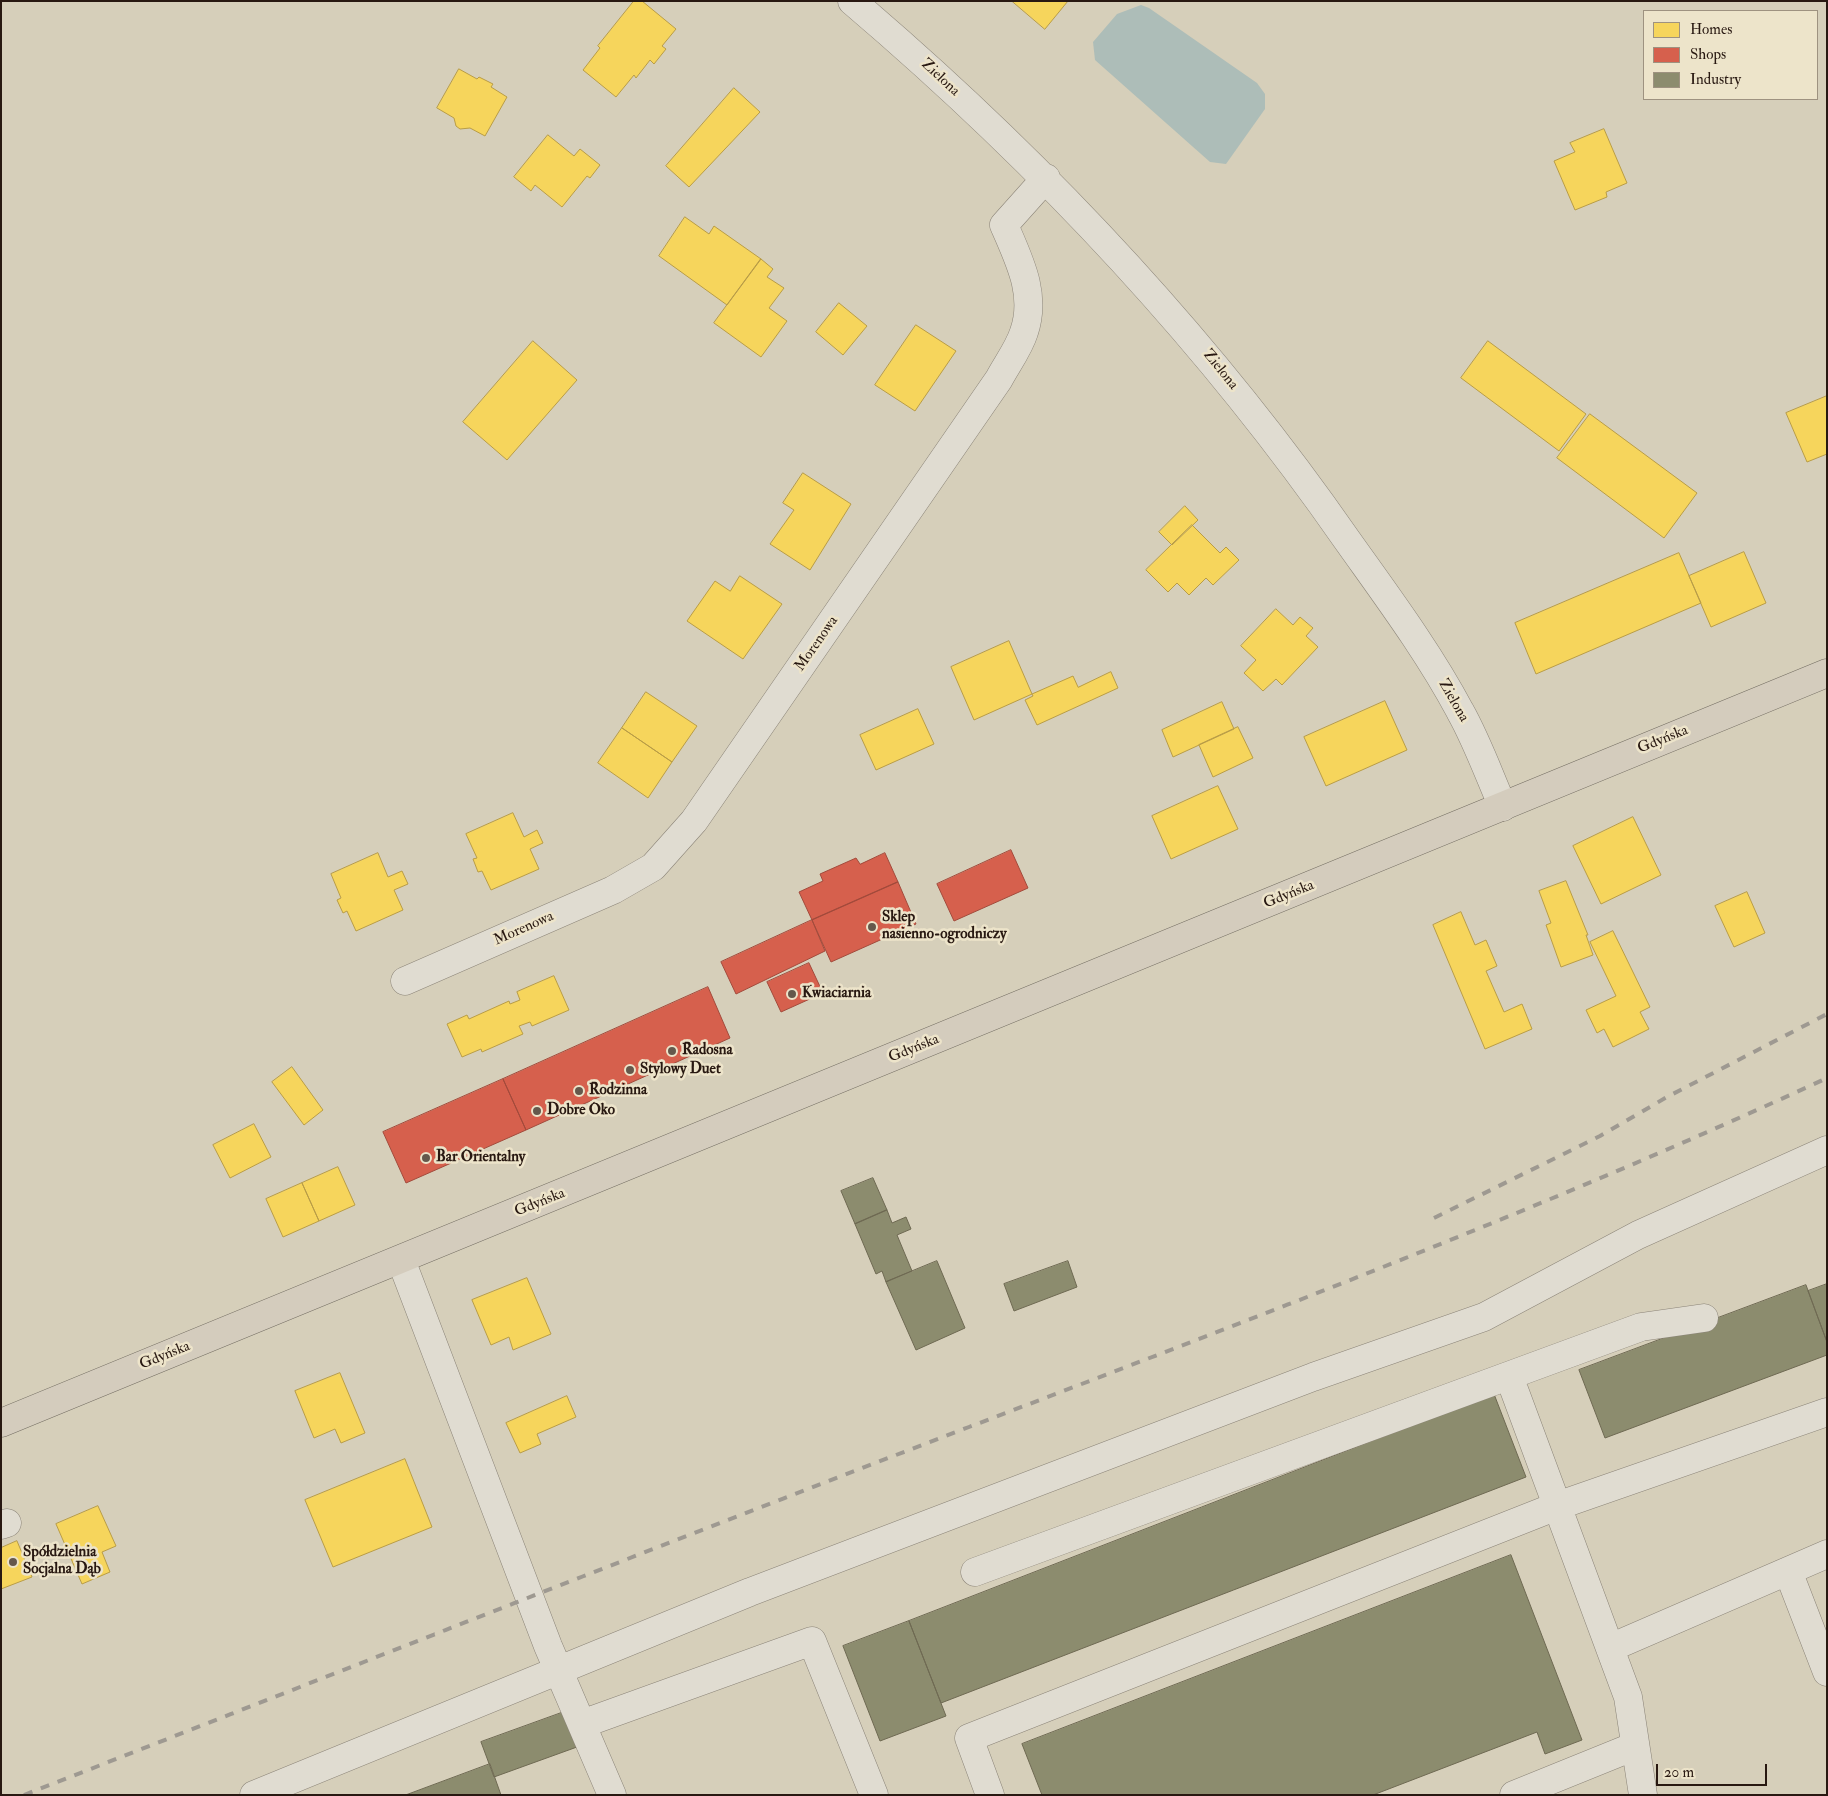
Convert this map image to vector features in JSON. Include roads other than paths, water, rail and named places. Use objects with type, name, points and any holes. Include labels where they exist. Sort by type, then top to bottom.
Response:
[{"type":"main road","name":"Gdyńska","points":[[1,1423],[1827,673]]},
{"type":"street","name":"Zielona","points":[[852,1],[925,63],[1046,178],[1188,332],[1250,407],[1310,486],[1394,608],[1460,711],[1503,807]]},
{"type":"street","name":"Morenowa","points":[[405,981],[613,890],[653,867],[694,821],[999,379],[1024,332],[1028,310],[1027,280],[1004,225],[1046,178]]},
{"type":"street","points":[[254,1795],[768,1585],[1313,1378],[1484,1317],[1638,1235],[1827,1150]]},
{"type":"street","points":[[401,1260],[558,1670],[612,1795]]},
{"type":"street","points":[[975,1572],[1642,1327],[1704,1318]]},
{"type":"street","points":[[1509,1376],[1628,1697],[1642,1795]]},
{"type":"street","points":[[990,1795],[969,1738],[1558,1506],[1827,1412]]},
{"type":"street","points":[[1610,1648],[1827,1554]]},
{"type":"street","points":[[1788,1570],[1827,1672]]},
{"type":"street","points":[[582,1724],[812,1641],[874,1795]]},
{"type":"street","points":[[1514,1795],[1635,1746]]},
{"type":"railway","points":[[1434,1218],[1600,1136],[1667,1097],[1827,1014]]},
{"type":"railway","points":[[24,1795],[732,1518],[1401,1260],[1615,1172],[1827,1078]]},
{"type":"place","name":"Sklep nasienno-ogrodniczy","points":[[872,927]]},
{"type":"place","name":"Kwiaciarnia","points":[[792,994]]},
{"type":"place","name":"Radosna","points":[[672,1051]]},
{"type":"place","name":"Stylowy Duet","points":[[630,1070]]},
{"type":"place","name":"Rodzinna","points":[[579,1091]]},
{"type":"place","name":"Dobre Oko","points":[[537,1111]]},
{"type":"place","name":"Bar Orientalny","points":[[426,1158]]},
{"type":"place","name":"Spółdzielnia Socjalna Dąb","points":[[13,1562]]}]
